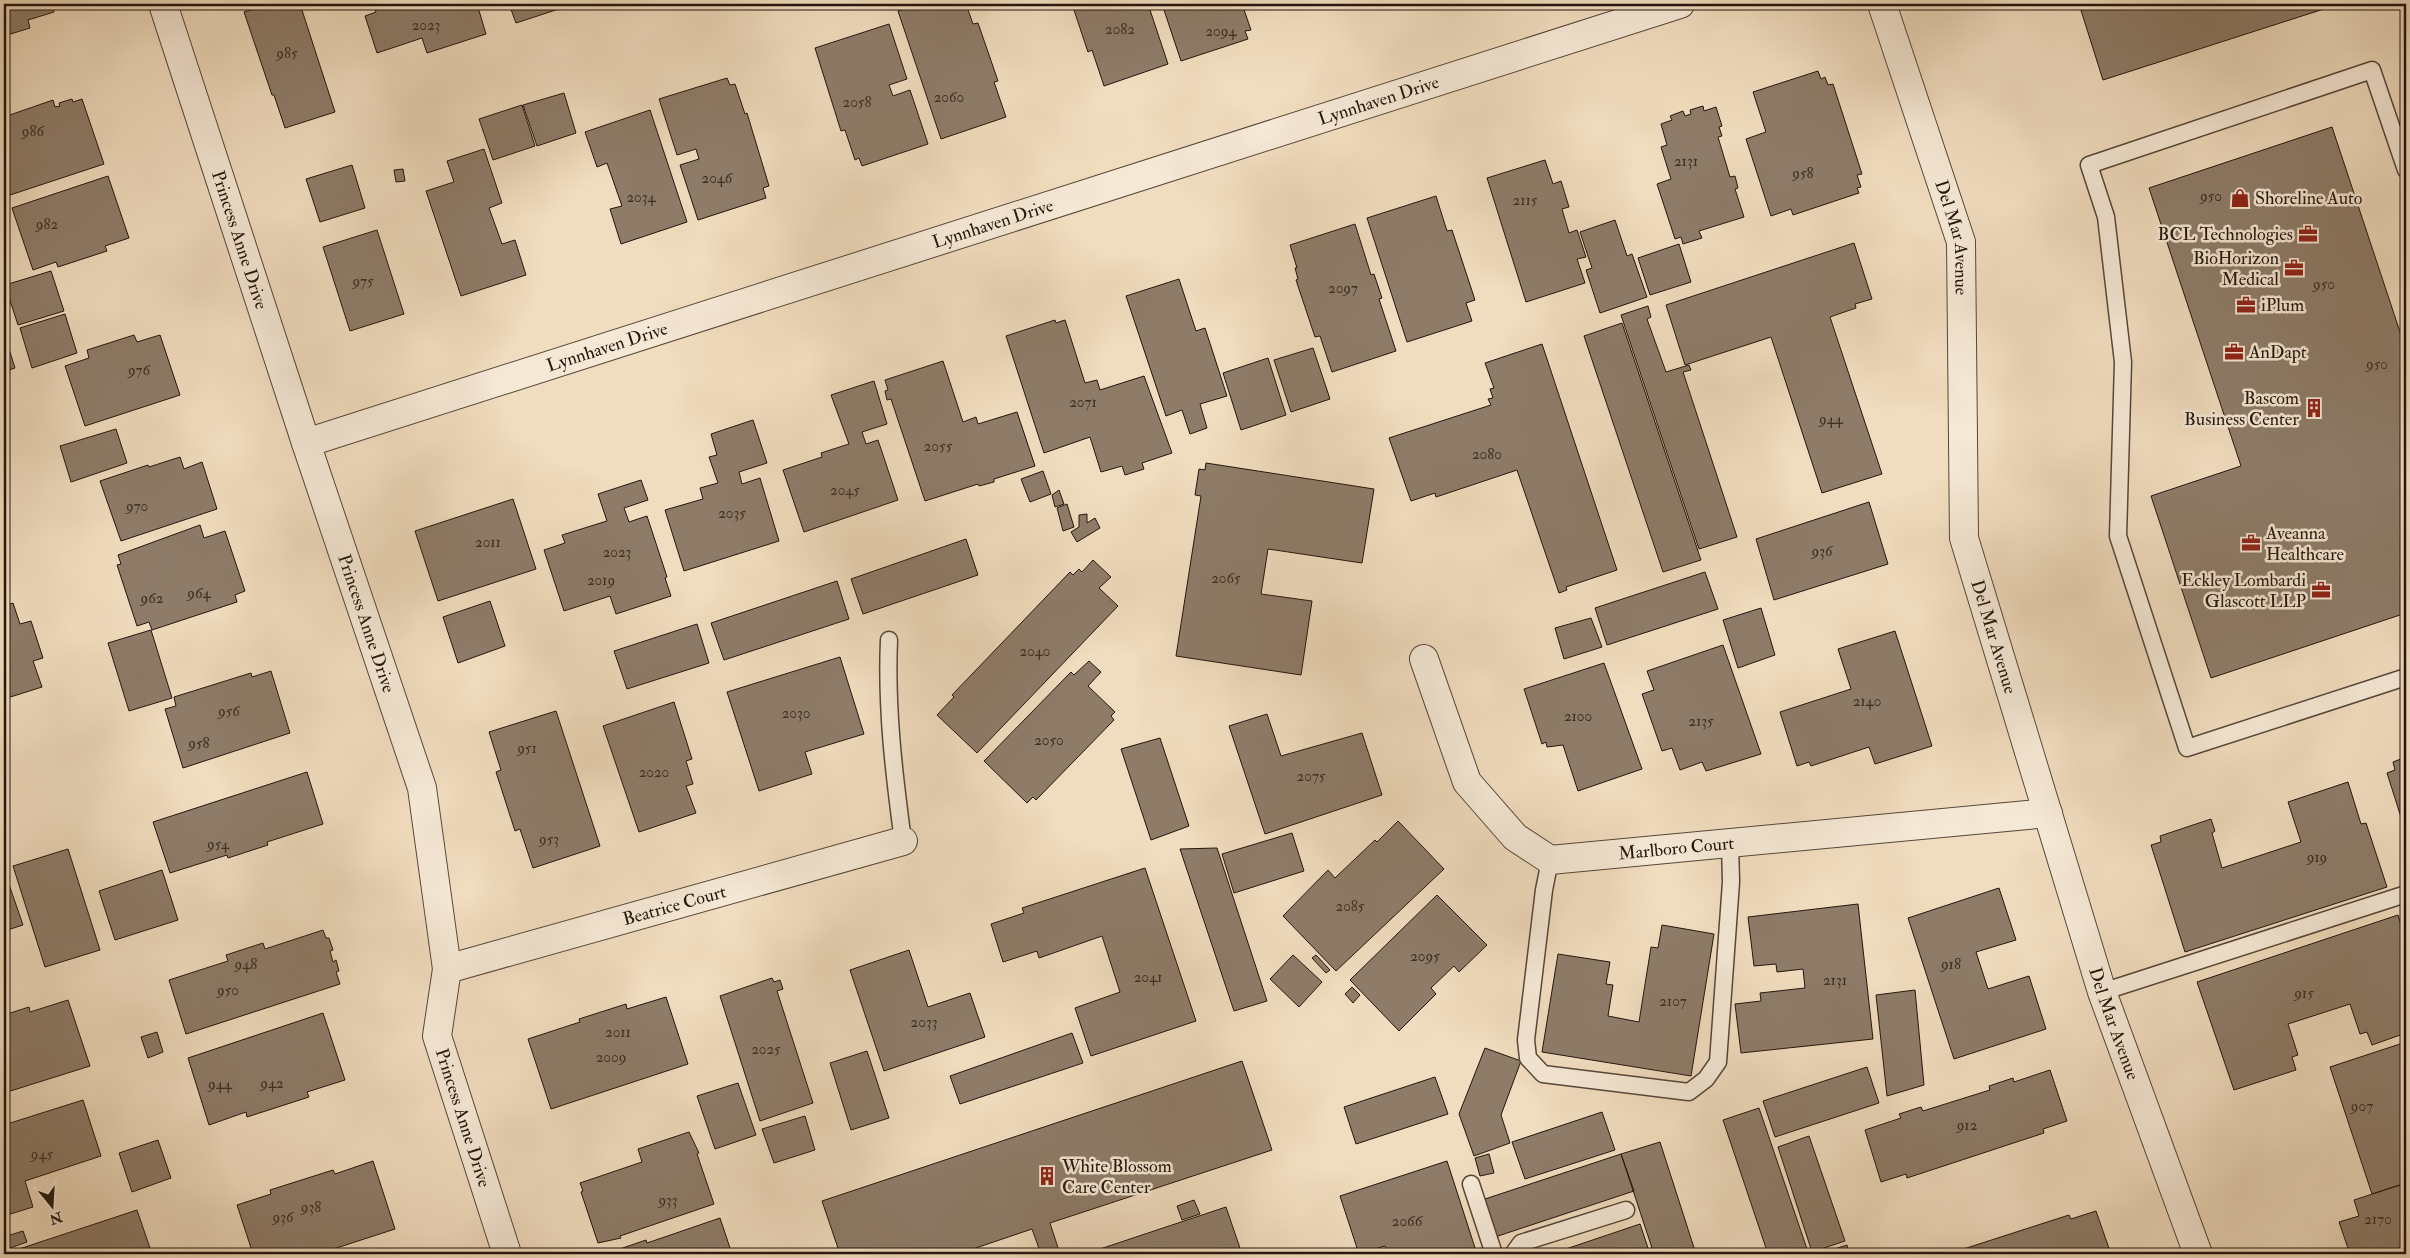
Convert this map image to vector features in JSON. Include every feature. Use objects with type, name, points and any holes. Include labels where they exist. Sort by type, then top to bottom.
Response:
[{"type":"street","name":"Princess Anne Drive","points":[[163,4],[306,443],[422,788],[448,969],[437,1036],[507,1254]]},
{"type":"street","name":"Lynnhaven Drive","points":[[306,443],[1680,4]]},
{"type":"street","name":"Del Mar Avenue","points":[[1882,4],[1960,242],[1964,538],[2102,992],[2198,1254]]},
{"type":"street","points":[[1424,658],[1467,782],[1515,837],[1550,860]]},
{"type":"street","name":"Marlboro Court","points":[[1550,860],[2048,813]]},
{"type":"street","name":"Beatrice Court","points":[[448,969],[903,841]]},
{"type":"lane","points":[[2406,170],[2372,70],[2089,166],[2106,218],[2123,362],[2118,536],[2186,748],[2406,677]]},
{"type":"lane","points":[[889,640],[887,688],[893,770],[903,841]]},
{"type":"lane","points":[[1550,860],[1544,890],[1526,1040],[1528,1058],[1543,1074],[1689,1092],[1706,1079],[1718,1062],[1731,882],[1730,843]]},
{"type":"lane","points":[[2102,992],[2406,894]]},
{"type":"lane","points":[[1471,1184],[1494,1254]]},
{"type":"lane","points":[[1513,1254],[1521,1243],[1626,1210]]},
{"type":"building","points":[[4,4],[52,4],[54,12],[28,20],[30,28],[4,36]]},
{"type":"building","points":[[270,4],[300,4],[335,112],[285,128],[244,12]]},
{"type":"building","points":[[373,4],[477,4],[486,34],[427,53],[422,38],[377,53],[365,16],[376,12]]},
{"type":"building","points":[[509,4],[574,4],[516,23]]},
{"type":"building","points":[[920,4],[966,4],[973,24],[978,23],[998,81],[994,82],[1006,117],[941,139],[898,11]]},
{"type":"building","points":[[1072,4],[1148,4],[1168,64],[1104,86],[1092,50],[1088,52]]},
{"type":"building","points":[[1174,4],[1242,4],[1251,30],[1245,31],[1248,39],[1181,61],[1163,7]]},
{"type":"building","points":[[2079,4],[2329,4],[2330,7],[2103,80]]},
{"type":"building","points":[[889,24],[907,79],[889,85],[893,96],[910,90],[928,144],[862,166],[859,158],[855,160],[845,130],[841,131],[815,48]]},
{"type":"building","points":[[1818,71],[1821,79],[1825,77],[1828,85],[1833,84],[1862,174],[1857,175],[1861,187],[1857,188],[1859,193],[1793,215],[1791,209],[1771,216],[1746,139],[1766,132],[1753,92]]},
{"type":"building","points":[[727,78],[730,85],[735,84],[745,114],[747,113],[769,186],[763,188],[766,198],[698,220],[680,165],[699,159],[696,149],[677,155],[659,99]]},
{"type":"building","points":[[564,93],[576,133],[537,146],[523,105]]},
{"type":"building","points":[[72,99],[73,102],[82,99],[104,164],[4,197],[4,117],[53,100],[55,107],[60,106],[59,103]]},
{"type":"building","points":[[522,105],[535,146],[493,160],[479,119]]},
{"type":"building","points":[[1703,106],[1704,111],[1716,107],[1722,126],[1719,127],[1722,136],[1718,137],[1730,177],[1735,176],[1738,188],[1735,189],[1744,217],[1699,231],[1702,238],[1683,244],[1681,237],[1675,239],[1657,184],[1671,179],[1661,147],[1667,145],[1661,124],[1672,120],[1670,116],[1683,111],[1685,116],[1691,114],[1690,110]]},
{"type":"building","points":[[650,110],[687,222],[621,244],[610,209],[622,206],[607,163],[597,167],[585,132]]},
{"type":"building","name":"Bascom Business Center","points":[[2332,127],[2406,350],[2406,613],[2211,678],[2151,496],[2241,466],[2149,188]]},
{"type":"building","points":[[484,149],[502,203],[489,208],[502,244],[515,240],[526,275],[461,296],[426,191],[454,182],[447,161]]},
{"type":"building","points":[[1545,160],[1553,184],[1561,181],[1569,207],[1562,209],[1569,233],[1577,230],[1586,257],[1577,259],[1585,283],[1526,302],[1487,178]]},
{"type":"building","points":[[352,165],[365,208],[320,222],[306,179]]},
{"type":"building","points":[[403,169],[405,181],[396,182],[394,170]]},
{"type":"building","points":[[108,176],[129,238],[105,246],[107,251],[58,267],[56,262],[33,270],[12,208]]},
{"type":"building","points":[[1436,196],[1447,231],[1452,230],[1475,300],[1466,303],[1472,321],[1407,342],[1367,218]]},
{"type":"building","points":[[1615,220],[1627,256],[1632,254],[1647,297],[1600,313],[1586,270],[1592,268],[1580,232]]},
{"type":"building","points":[[1355,224],[1371,275],[1374,274],[1382,298],[1379,299],[1396,351],[1332,372],[1320,336],[1315,337],[1296,280],[1298,279],[1295,268],[1297,268],[1290,245]]},
{"type":"building","points":[[377,230],[404,314],[350,331],[323,247]]},
{"type":"building","points":[[1854,243],[1872,299],[1855,304],[1856,308],[1830,317],[1882,474],[1822,493],[1771,337],[1685,365],[1666,305]]},
{"type":"building","points":[[1679,244],[1691,282],[1650,295],[1638,258]]},
{"type":"building","points":[[51,271],[64,311],[18,325],[5,285]]},
{"type":"building","points":[[1179,279],[1196,331],[1205,328],[1227,396],[1200,404],[1207,428],[1190,434],[1182,410],[1166,416],[1126,296]]},
{"type":"building","points":[[1648,306],[1651,317],[1647,319],[1666,372],[1689,365],[1691,370],[1683,372],[1737,537],[1699,549],[1621,315]]},
{"type":"building","points":[[65,314],[77,353],[32,368],[20,328]]},
{"type":"building","points":[[1055,320],[1056,323],[1065,320],[1085,383],[1097,380],[1100,390],[1144,376],[1172,453],[1142,463],[1144,469],[1125,475],[1122,466],[1101,472],[1090,437],[1044,453],[1006,336]]},
{"type":"building","points":[[1622,323],[1701,560],[1663,572],[1584,336]]},
{"type":"building","points":[[134,335],[137,342],[160,335],[180,395],[85,426],[65,366],[89,358],[87,350]]},
{"type":"building","points":[[1542,344],[1617,570],[1566,587],[1567,590],[1559,593],[1517,470],[1436,497],[1435,493],[1411,501],[1389,438],[1491,405],[1488,399],[1493,398],[1490,389],[1494,388],[1485,363]]},
{"type":"building","points":[[1313,348],[1330,399],[1291,412],[1274,360]]},
{"type":"building","points":[[9,349],[15,368],[4,372],[4,351]]},
{"type":"building","points":[[1268,358],[1286,415],[1241,430],[1223,373]]},
{"type":"building","points":[[943,361],[963,422],[976,417],[978,424],[1017,412],[1035,466],[994,479],[994,482],[979,486],[978,484],[925,501],[891,399],[887,400],[885,391],[888,390],[885,380]]},
{"type":"building","points":[[874,381],[887,424],[862,432],[866,444],[878,440],[898,500],[804,532],[783,470],[822,457],[821,453],[849,444],[831,395]]},
{"type":"building","points":[[753,420],[767,463],[739,472],[742,484],[760,478],[779,541],[684,571],[665,510],[703,499],[700,488],[718,483],[709,457],[717,455],[711,434]]},
{"type":"building","points":[[116,429],[127,463],[71,482],[60,446]]},
{"type":"building","points":[[180,457],[184,469],[202,462],[217,509],[121,541],[100,481],[148,465],[149,467]]},
{"type":"building","points":[[1206,463],[1374,489],[1362,563],[1268,549],[1261,594],[1312,601],[1301,675],[1176,656],[1201,496],[1195,495],[1199,469],[1205,470]]},
{"type":"building","points":[[1043,471],[1051,494],[1030,502],[1021,479]]},
{"type":"building","points":[[641,480],[648,500],[624,508],[629,522],[647,516],[667,577],[665,578],[671,596],[616,614],[610,596],[564,611],[544,550],[565,543],[562,535],[607,521],[598,494]]},
{"type":"building","points":[[1059,490],[1064,504],[1055,507],[1052,495]]},
{"type":"building","points":[[513,499],[536,569],[438,601],[415,531]]},
{"type":"building","points":[[1869,502],[1888,564],[1774,600],[1756,539]]},
{"type":"building","points":[[1067,504],[1074,527],[1063,531],[1057,508]]},
{"type":"building","points":[[1087,514],[1087,523],[1095,518],[1100,528],[1077,542],[1071,532],[1079,527],[1079,515]]},
{"type":"building","points":[[200,525],[204,538],[225,531],[245,591],[235,595],[237,602],[152,630],[149,622],[137,626],[117,565],[121,564],[118,555]]},
{"type":"building","points":[[966,539],[978,575],[863,614],[851,579]]},
{"type":"building","points":[[1093,560],[1111,577],[1099,588],[1118,606],[977,753],[937,715],[954,697],[952,695],[1070,572],[1073,575],[1079,569],[1082,572]]},
{"type":"building","points":[[1705,572],[1718,609],[1607,645],[1595,608]]},
{"type":"building","points":[[837,581],[849,619],[724,660],[711,623]]},
{"type":"building","points":[[490,601],[505,646],[458,663],[443,617]]},
{"type":"building","points":[[13,603],[20,624],[31,621],[43,658],[33,661],[42,687],[4,699],[4,606]]},
{"type":"building","points":[[1761,608],[1775,655],[1738,668],[1723,620]]},
{"type":"building","points":[[1591,618],[1602,647],[1564,659],[1555,628]]},
{"type":"building","points":[[697,624],[709,663],[627,689],[614,651]]},
{"type":"building","points":[[151,630],[172,698],[129,711],[108,643]]},
{"type":"building","points":[[1895,631],[1932,746],[1875,764],[1869,747],[1811,766],[1809,762],[1797,766],[1780,712],[1851,689],[1838,649]]},
{"type":"building","points":[[1723,645],[1761,754],[1706,771],[1702,762],[1680,770],[1672,748],[1662,751],[1642,694],[1654,690],[1647,671]]},
{"type":"building","points":[[840,657],[864,734],[805,752],[812,774],[759,791],[727,692]]},
{"type":"building","points":[[1089,661],[1101,672],[1088,686],[1115,712],[1111,716],[1114,720],[1036,800],[1033,797],[1027,803],[984,761],[1071,672],[1074,675]]},
{"type":"building","points":[[1604,663],[1642,769],[1578,791],[1563,745],[1547,747],[1546,742],[1542,744],[1524,689]]},
{"type":"building","points":[[271,671],[290,733],[183,768],[165,709],[176,706],[174,697],[251,673],[252,677]]},
{"type":"building","points":[[674,702],[692,759],[686,761],[693,784],[686,786],[696,813],[639,832],[603,726]]},
{"type":"building","points":[[556,711],[600,846],[533,868],[520,829],[515,831],[496,772],[501,770],[489,732]]},
{"type":"building","points":[[1267,714],[1281,756],[1362,733],[1382,795],[1265,834],[1229,726]]},
{"type":"building","points":[[1160,738],[1189,826],[1151,840],[1121,749]]},
{"type":"building","points":[[2406,757],[2406,833],[2387,773],[2395,770],[2393,762]]},
{"type":"building","points":[[307,772],[323,824],[267,842],[268,845],[228,858],[227,855],[170,873],[153,822]]},
{"type":"building","points":[[2348,782],[2361,824],[2366,823],[2387,887],[2185,952],[2151,845],[2161,842],[2160,836],[2211,819],[2215,831],[2212,833],[2222,868],[2301,842],[2288,802]]},
{"type":"building","points":[[1398,821],[1444,869],[1336,971],[1283,916],[1328,870],[1335,878]]},
{"type":"building","points":[[1292,833],[1304,871],[1234,893],[1222,854]]},
{"type":"building","points":[[1217,848],[1267,1001],[1234,1011],[1180,849]]},
{"type":"building","points":[[68,849],[100,950],[45,967],[13,866]]},
{"type":"building","points":[[1145,868],[1196,1021],[1091,1056],[1075,1008],[1120,992],[1102,936],[1039,958],[1037,951],[1003,962],[991,924],[1024,913],[1022,908]]},
{"type":"building","points":[[4,870],[23,925],[4,931]]},
{"type":"building","points":[[162,870],[178,920],[115,940],[99,891]]},
{"type":"building","points":[[1999,888],[2016,940],[1976,952],[1988,989],[2029,976],[2046,1029],[1954,1059],[1908,918]]},
{"type":"building","points":[[1437,895],[1487,945],[1459,972],[1454,966],[1431,988],[1436,994],[1399,1031],[1350,980]]},
{"type":"building","points":[[1858,904],[1873,1039],[1741,1053],[1735,1004],[1761,1001],[1760,993],[1805,988],[1803,969],[1777,972],[1776,964],[1754,966],[1748,917]]},
{"type":"building","points":[[2398,915],[2406,941],[2406,1033],[2372,1045],[2367,1032],[2360,1034],[2350,1004],[2288,1024],[2298,1055],[2292,1057],[2296,1070],[2234,1090],[2197,982]]},
{"type":"building","points":[[1662,925],[1714,934],[1691,1076],[1542,1052],[1558,954],[1610,962],[1606,984],[1613,985],[1608,1016],[1639,1022],[1651,947],[1658,948]]},
{"type":"building","points":[[323,930],[326,938],[329,938],[333,950],[330,951],[333,962],[336,960],[339,971],[336,972],[340,984],[186,1034],[169,980],[228,961],[226,955],[263,943],[265,949]]},
{"type":"building","points":[[909,950],[928,1007],[970,993],[985,1037],[884,1071],[850,970]]},
{"type":"building","points":[[1293,955],[1322,982],[1299,1007],[1270,979]]},
{"type":"building","points":[[1316,955],[1330,970],[1326,973],[1312,958]]},
{"type":"building","points":[[772,978],[774,982],[780,980],[783,989],[777,991],[813,1103],[760,1121],[720,996]]},
{"type":"building","points":[[1352,987],[1360,995],[1353,1003],[1345,994]]},
{"type":"building","points":[[1915,990],[1924,1085],[1887,1096],[1876,995]]},
{"type":"building","points":[[666,997],[688,1064],[551,1109],[528,1039],[580,1022],[579,1019],[626,1004],[627,1009]]},
{"type":"building","points":[[68,1000],[90,1066],[4,1093],[4,1015],[29,1007],[30,1012]]},
{"type":"building","points":[[323,1013],[345,1080],[307,1092],[309,1097],[247,1117],[246,1112],[209,1125],[188,1058]]},
{"type":"building","points":[[157,1032],[163,1052],[148,1058],[141,1037]]},
{"type":"building","points":[[1072,1033],[1083,1063],[960,1104],[950,1076]]},
{"type":"building","points":[[2406,1042],[2406,1183],[2372,1194],[2330,1067]]},
{"type":"building","points":[[1485,1048],[1521,1061],[1501,1115],[1510,1143],[1474,1156],[1459,1114]]},
{"type":"building","points":[[867,1051],[889,1118],[851,1130],[830,1063]]},
{"type":"building","name":"White Blossom Care Center","points":[[1242,1061],[1272,1150],[1050,1223],[1060,1254],[1041,1254],[1032,1229],[958,1254],[840,1254],[822,1201]]},
{"type":"building","points":[[1867,1067],[1879,1103],[1775,1137],[1763,1101]]},
{"type":"building","points":[[2050,1070],[2067,1121],[2043,1129],[2044,1133],[1907,1178],[1906,1174],[1881,1182],[1865,1130],[1901,1118],[1899,1114],[1921,1107],[1923,1111],[1990,1090],[1989,1086],[2013,1078],[2014,1082]]},
{"type":"building","points":[[1435,1077],[1448,1114],[1356,1144],[1344,1107]]},
{"type":"building","points":[[738,1083],[756,1135],[715,1149],[697,1096]]},
{"type":"building","points":[[83,1100],[101,1156],[25,1181],[33,1207],[4,1216],[4,1128],[8,1127],[7,1124]]},
{"type":"building","points":[[1759,1108],[1807,1249],[1790,1254],[1768,1254],[1723,1120]]},
{"type":"building","points":[[1602,1112],[1615,1150],[1525,1179],[1512,1142]]},
{"type":"building","points":[[805,1116],[815,1150],[774,1163],[762,1129]]},
{"type":"building","points":[[689,1132],[699,1153],[697,1154],[714,1204],[620,1236],[621,1238],[598,1243],[581,1192],[583,1191],[580,1183],[642,1162],[638,1149]]},
{"type":"building","points":[[1809,1136],[1845,1241],[1812,1252],[1778,1147]]},
{"type":"building","points":[[158,1140],[171,1178],[132,1192],[119,1153]]},
{"type":"building","points":[[1660,1142],[1696,1254],[1654,1254],[1621,1154]]},
{"type":"building","points":[[1489,1154],[1494,1173],[1480,1176],[1475,1158]]},
{"type":"building","points":[[1621,1154],[1634,1191],[1495,1237],[1482,1200]]},
{"type":"building","points":[[373,1161],[395,1229],[318,1254],[253,1254],[237,1205],[271,1194],[270,1190],[333,1170],[335,1174]]},
{"type":"building","points":[[1447,1161],[1477,1254],[1388,1254],[1385,1246],[1359,1254],[1340,1196]]},
{"type":"building","points":[[2406,1183],[2406,1254],[2350,1254],[2339,1222],[2359,1216],[2354,1200]]},
{"type":"building","points":[[1194,1200],[1200,1214],[1182,1220],[1177,1206]]},
{"type":"building","name":"White Blossom Care Center","points":[[1226,1207],[1242,1254],[1085,1254]]},
{"type":"building","points":[[137,1210],[152,1254],[4,1254]]},
{"type":"building","points":[[2096,1211],[2111,1254],[1948,1254],[2069,1215],[2071,1219]]},
{"type":"building","points":[[720,1218],[732,1254],[605,1254],[646,1240],[647,1243]]},
{"type":"building","points":[[1640,1224],[1650,1254],[1551,1254]]},
{"type":"building","points":[[23,1231],[27,1242],[7,1249],[4,1237]]},
{"type":"building","points":[[1847,1245],[1849,1254],[1819,1254]]},
{"type":"place","name":"Shoreline Auto","points":[[2240,198]]},
{"type":"place","name":"BCL Technologies","points":[[2308,234]]},
{"type":"place","name":"BioHorizon Medical","points":[[2294,268]]},
{"type":"place","name":"iPlum","points":[[2246,305]]},
{"type":"place","name":"AnDapt","points":[[2234,352]]},
{"type":"place","name":"Bascom Business Center","points":[[2314,408]]},
{"type":"place","name":"Aveanna Healthcare","points":[[2251,543]]},
{"type":"place","name":"Eckley Lombardi Glascott LLP","points":[[2321,590]]},
{"type":"place","name":"White Blossom Care Center","points":[[1047,1176]]}]
